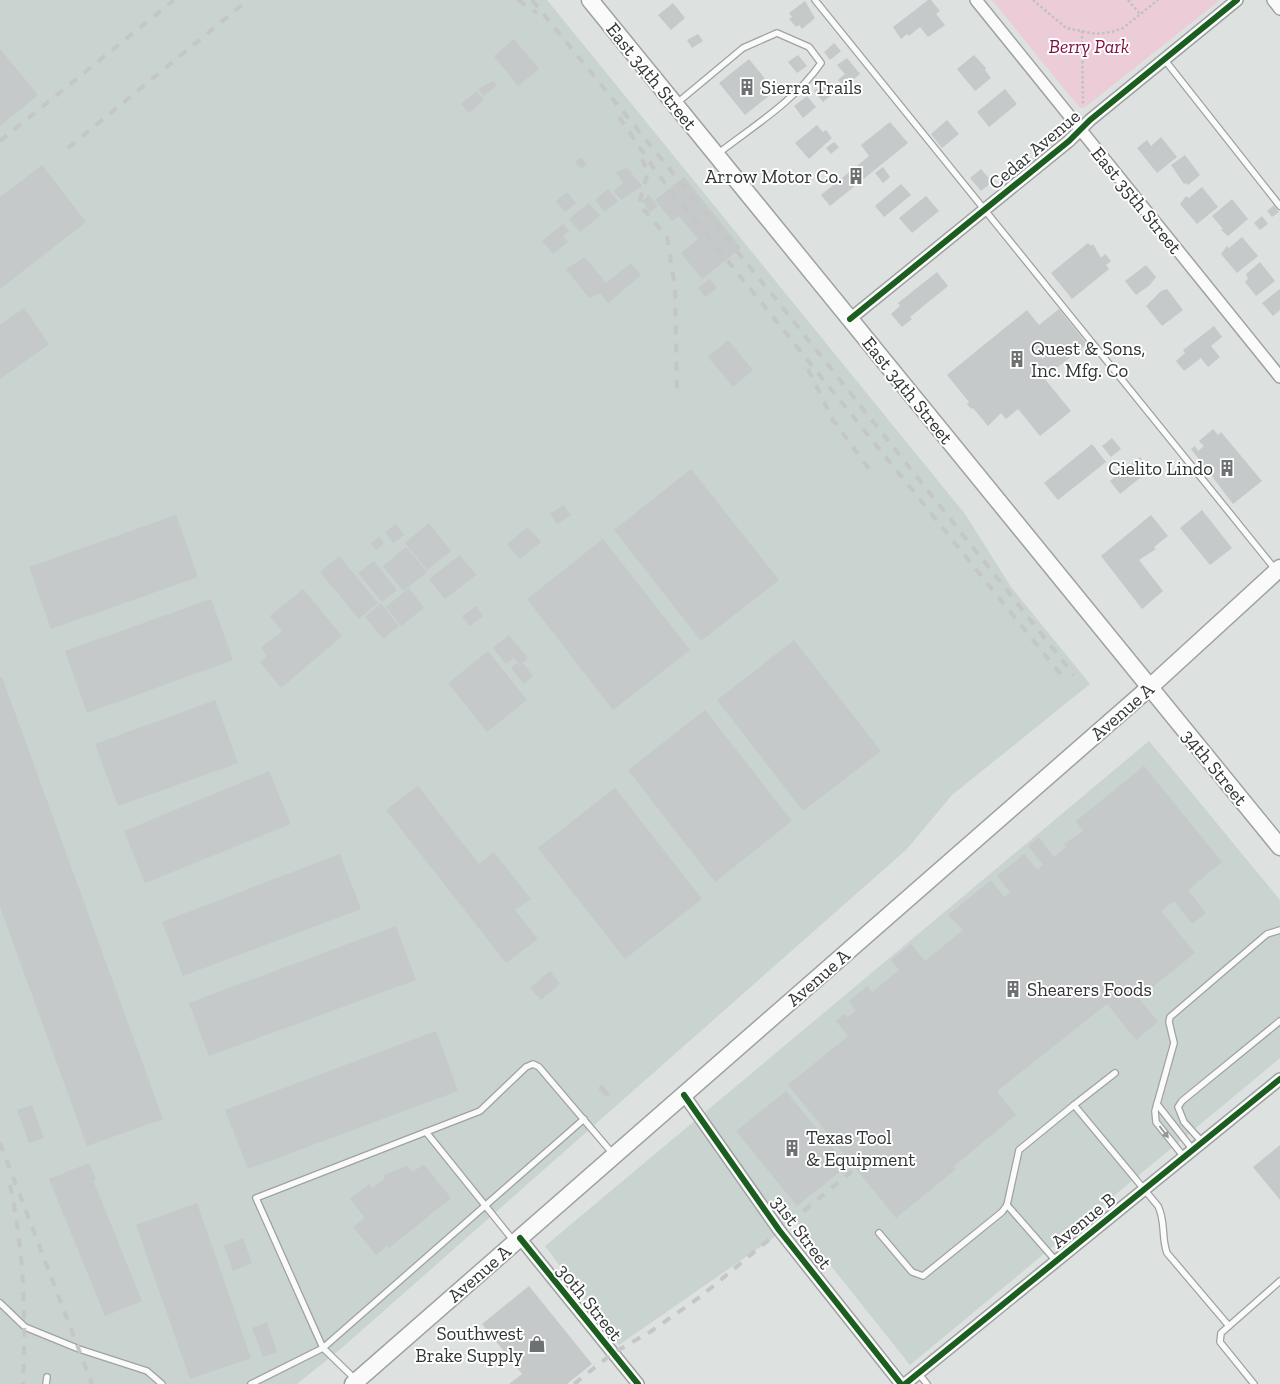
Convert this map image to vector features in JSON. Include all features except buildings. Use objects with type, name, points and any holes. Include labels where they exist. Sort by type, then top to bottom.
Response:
[{"type":"main road","name":"East 34th Street","points":[[590,0],[1150,687]]},
{"type":"main road","name":"Avenue A","points":[[355,1382],[1150,687],[1278,569]]},
{"type":"main road","name":"34th Street","points":[[1150,687],[1280,847]]},
{"type":"street","name":"East 35th Street","points":[[976,0],[1279,373]]},
{"type":"street","name":"Cedar Avenue","points":[[850,319],[1237,0]]},
{"type":"street","points":[[1273,0],[1280,9]]},
{"type":"street","name":"Avenue B","points":[[905,1384],[1280,1079]]},
{"type":"street","name":"31st Street","points":[[684,1094],[780,1230],[901,1384]]},
{"type":"street","name":"30th Street","points":[[517,1240],[638,1384]]},
{"type":"lane","points":[[815,0],[1278,569]]},
{"type":"lane","points":[[675,104],[743,48],[777,33],[809,47],[821,63],[810,79],[775,110],[716,155]]},
{"type":"lane","points":[[1164,59],[1280,206]]},
{"type":"lane","points":[[1188,1153],[1156,1122],[1156,1104],[1174,1043],[1168,1022],[1170,1017],[1267,934],[1280,930]]},
{"type":"lane","points":[[1202,1142],[1180,1114],[1178,1107],[1182,1101],[1280,1021]]},
{"type":"lane","points":[[355,1382],[323,1348],[256,1198],[480,1110],[526,1067],[533,1064],[539,1067],[614,1155]]},
{"type":"lane","points":[[879,1233],[912,1272],[923,1276],[1002,1212],[1007,1205],[1019,1150],[1115,1073]]},
{"type":"lane","points":[[1156,1104],[1188,1153]]},
{"type":"lane","points":[[1074,1105],[1158,1206],[1164,1217],[1164,1243],[1167,1253],[1229,1326]]},
{"type":"lane","points":[[251,1384],[323,1348],[584,1119]]},
{"type":"lane","points":[[426,1132],[485,1205],[517,1240]]},
{"type":"lane","points":[[1007,1205],[1056,1261]]},
{"type":"lane","points":[[1254,1384],[1220,1342],[1221,1333],[1280,1281]]},
{"type":"lane","points":[[0,1303],[25,1327],[79,1349],[147,1371],[162,1384]]},
{"type":"lane","points":[[918,1373],[927,1384]]},
{"type":"path","points":[[1034,0],[1066,28],[1096,34],[1112,32],[1123,28],[1158,0]]},
{"type":"path","points":[[1128,0],[1140,14]]},
{"type":"path","points":[[1082,31],[1083,106]]},
{"type":"shaded area","points":[[0,0],[547,0],[965,514],[1011,587],[1090,684],[952,795],[907,849],[344,1346],[297,1384],[0,1384]]},
{"type":"shaded area","points":[[1149,741],[1280,900],[1280,1058],[910,1365],[796,1222],[619,1345],[545,1246]]},
{"type":"green space","name":"Berry Park","points":[[992,0],[1220,0],[1084,108],[1079,107]]},
{"type":"railway","points":[[0,141],[174,0]]},
{"type":"railway","points":[[68,148],[248,0]]},
{"type":"railway","points":[[518,0],[537,13]]},
{"type":"railway","points":[[532,0],[775,298],[1074,675]]},
{"type":"railway","points":[[619,117],[657,173],[1066,681]]},
{"type":"railway","points":[[642,159],[648,172],[639,204],[667,237],[675,288],[677,391]]},
{"type":"railway","points":[[808,369],[833,420],[872,473]]},
{"type":"railway","points":[[0,1143],[92,1384]]},
{"type":"railway","points":[[574,1384],[613,1353],[650,1332],[700,1297],[852,1171]]},
{"type":"railway","points":[[10,1185],[15,1210],[23,1284],[23,1384]]},
{"type":"cycle path","points":[[850,319],[1069,141],[1090,120],[1237,0]]},
{"type":"cycle path","points":[[905,1384],[1280,1079]]},
{"type":"cycle path","points":[[684,1095],[779,1230],[901,1384]]},
{"type":"cycle path","points":[[520,1238],[638,1384]]},
{"type":"place","name":"Sierra Trails","points":[[747,87]]},
{"type":"place","name":"Arrow Motor Co.","points":[[856,176]]},
{"type":"place","name":"Quest & Sons, Inc. Mfg. Co","points":[[1017,359]]},
{"type":"place","name":"Cielito Lindo","points":[[1227,468]]},
{"type":"place","name":"Shearers Foods","points":[[1013,989]]},
{"type":"place","name":"Texas Tool & Equipment","points":[[792,1148]]},
{"type":"place","name":"Southwest Brake Supply","points":[[537,1344]]}]
